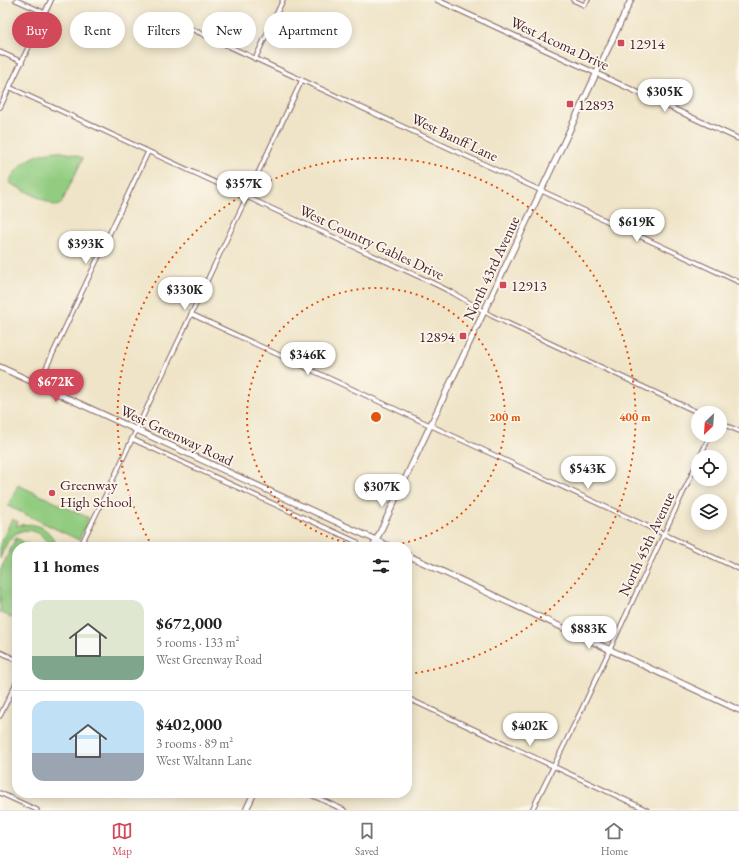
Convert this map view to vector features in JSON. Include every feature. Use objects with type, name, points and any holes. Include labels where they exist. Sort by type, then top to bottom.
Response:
[{"type":"main road","name":"North 43rd Avenue","points":[[376,540],[631,0]]},
{"type":"main road","name":"West Greenway Road","points":[[0,367],[380,542]]},
{"type":"main road","points":[[412,556],[608,650],[739,710]]},
{"type":"main road","points":[[246,810],[252,798]]},
{"type":"street","points":[[16,0],[43,12]]},
{"type":"street","points":[[45,12],[51,0]]},
{"type":"street","points":[[255,58],[283,0]]},
{"type":"street","name":"West Acoma Drive","points":[[437,0],[739,139]]},
{"type":"street","points":[[573,0],[584,5],[588,0]]},
{"type":"street","name":"West Banff Lane","points":[[194,30],[739,282]]},
{"type":"street","points":[[0,107],[29,48]]},
{"type":"street","points":[[0,52],[22,62]]},
{"type":"street","points":[[82,542],[137,430],[302,80]]},
{"type":"street","name":"West Country Gables Drive","points":[[10,87],[442,288],[484,312],[691,409]]},
{"type":"street","points":[[38,385],[148,152]]},
{"type":"street","points":[[191,314],[739,568]]},
{"type":"street","points":[[727,426],[739,432]]},
{"type":"street","name":"West Greenway Road","points":[[132,439],[357,542]]},
{"type":"street","name":"North 45th Avenue","points":[[532,810],[691,476]]},
{"type":"street","points":[[340,535],[344,525]]},
{"type":"street","points":[[0,652],[12,658]]},
{"type":"street","points":[[0,716],[12,691]]},
{"type":"street","points":[[412,700],[647,810]]},
{"type":"street","points":[[0,793],[37,810]]},
{"type":"street","points":[[318,798],[344,810]]},
{"type":"green space","points":[[58,151],[83,158],[61,204],[56,206],[9,183],[22,164],[35,156]]},
{"type":"green space","points":[[18,485],[89,518],[79,540],[8,506]]},
{"type":"green space","points":[[12,519],[18,522],[16,526],[30,524],[41,527],[46,530],[55,542],[46,542],[43,537],[33,531],[22,531],[10,539],[0,559],[0,544]]},
{"type":"green space","points":[[16,538],[24,542],[14,542]]},
{"type":"green space","points":[[12,546],[12,618],[0,612],[0,571]]},
{"type":"place","name":"12914","points":[[621,43]]},
{"type":"place","name":"12893","points":[[570,104]]},
{"type":"place","name":"12913","points":[[503,285]]},
{"type":"place","name":"12894","points":[[463,336]]},
{"type":"place","name":"Greenway High School","points":[[52,493]]}]
